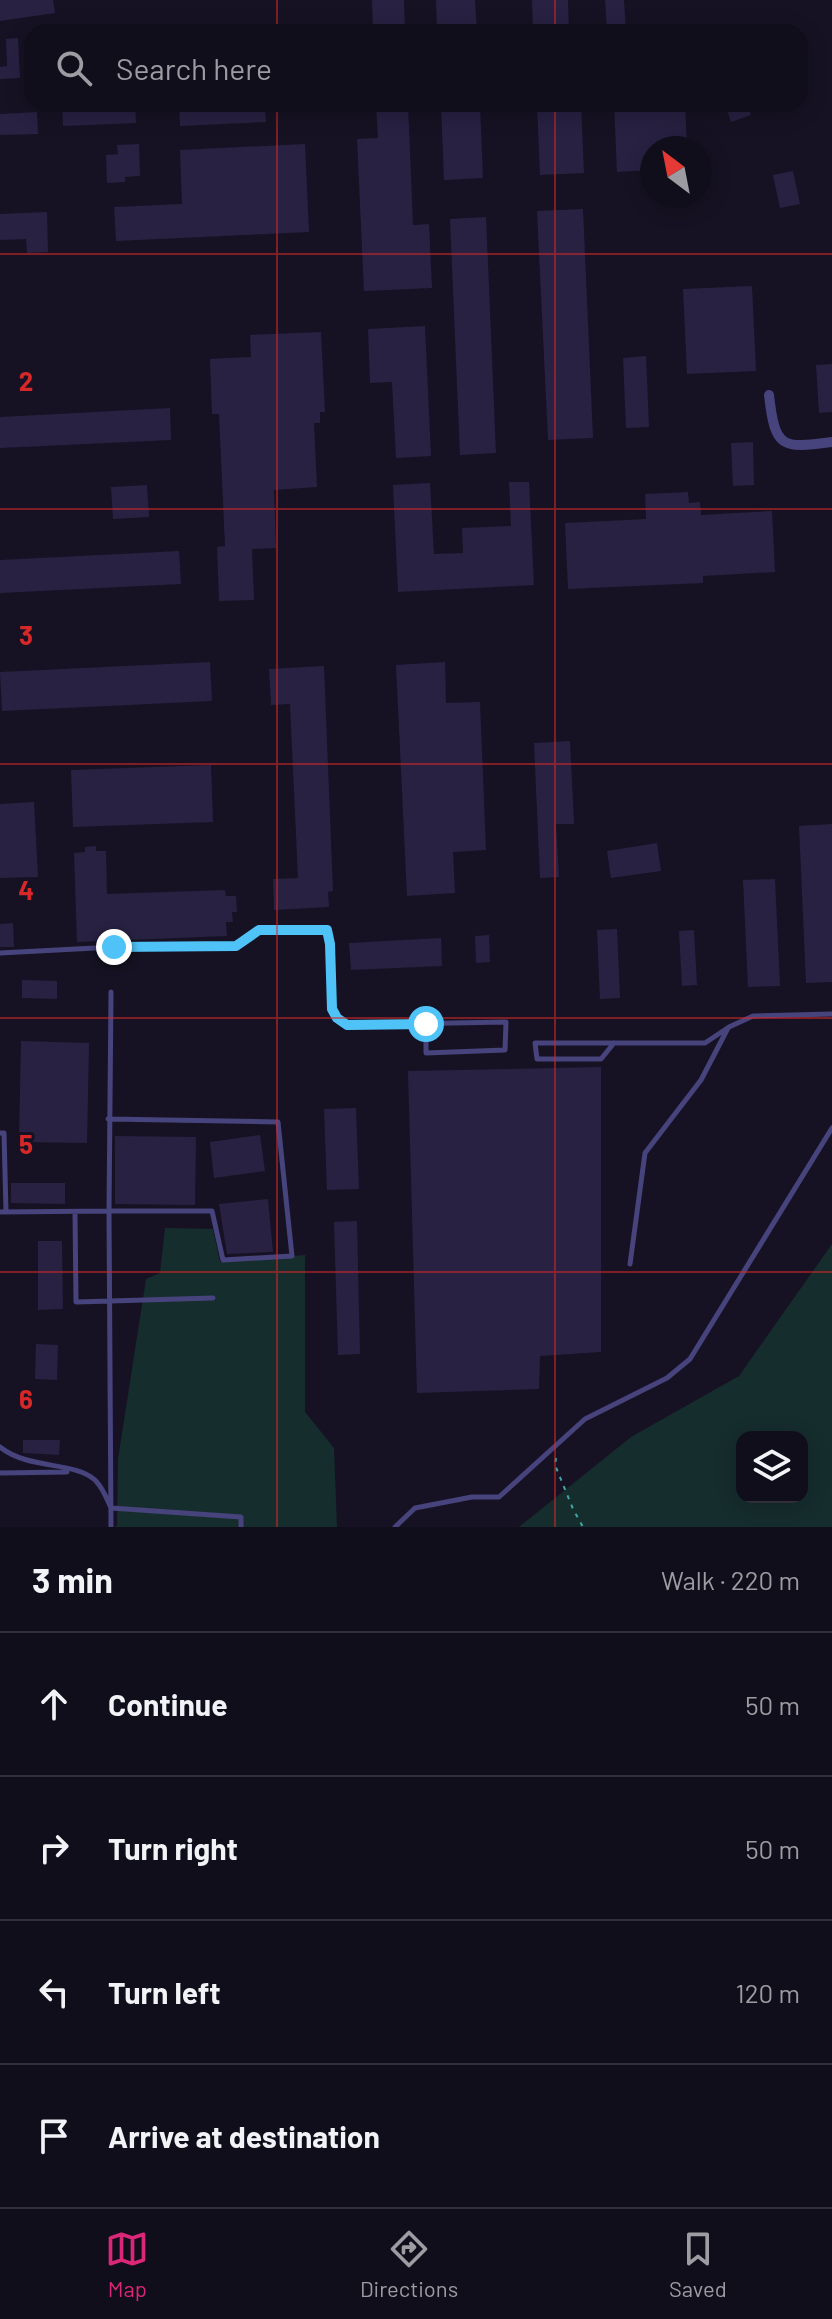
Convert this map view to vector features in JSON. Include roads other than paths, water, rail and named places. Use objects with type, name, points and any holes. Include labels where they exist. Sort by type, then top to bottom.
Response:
[{"type":"street","points":[[769,395],[772,427],[781,440],[796,446],[832,442]]},
{"type":"lane","points":[[0,953],[114,947],[236,946],[259,930],[327,930],[332,1009],[337,1018],[347,1025],[506,1022],[505,1050],[426,1053],[426,1024]]},
{"type":"lane","points":[[111,992],[108,1119],[111,1527]]},
{"type":"lane","points":[[614,1043],[601,1059],[537,1059],[535,1043],[614,1043],[705,1043],[753,1016],[832,1014]]},
{"type":"lane","points":[[630,1264],[645,1153],[701,1080],[729,1027]]},
{"type":"lane","points":[[0,1133],[4,1133],[3,1212],[212,1211],[223,1260],[292,1256],[278,1122],[108,1119]]},
{"type":"lane","points":[[395,1527],[415,1508],[472,1497],[499,1497],[585,1419],[667,1378],[690,1359],[832,1128]]},
{"type":"lane","points":[[75,1212],[76,1302],[213,1298]]},
{"type":"lane","points":[[0,1447],[13,1457],[80,1472],[94,1479],[111,1508]]},
{"type":"lane","points":[[0,1473],[80,1472]]},
{"type":"lane","points":[[111,1508],[241,1517],[241,1527]]}]
